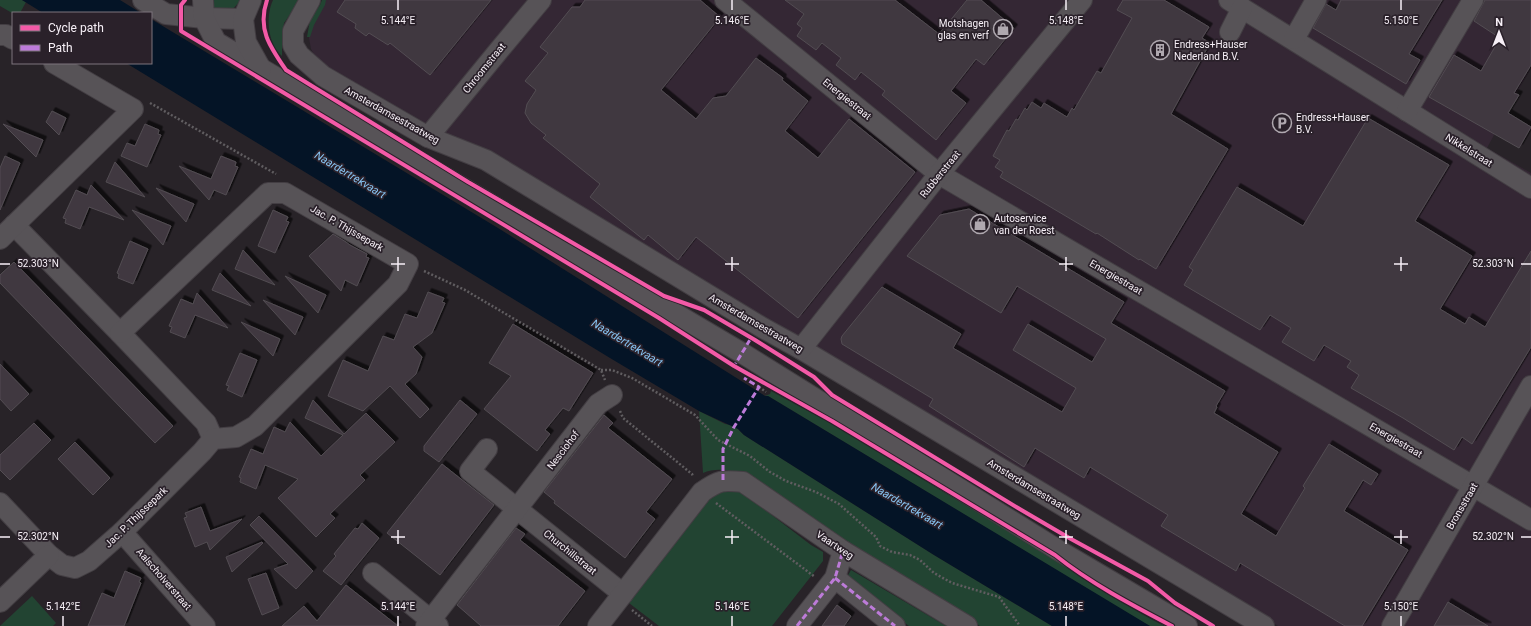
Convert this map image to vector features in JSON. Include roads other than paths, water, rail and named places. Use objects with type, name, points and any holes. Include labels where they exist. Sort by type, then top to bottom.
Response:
[{"type":"street","points":[[143,0],[166,14],[203,9],[243,19]]},
{"type":"street","points":[[251,0],[243,19],[246,42],[262,70]]},
{"type":"street","name":"Amsterdamsestraatweg","points":[[310,0],[293,31],[293,45],[299,55],[323,76],[428,137],[486,160],[763,328],[1264,626]]},
{"type":"street","name":"Chroomstraat","points":[[428,137],[541,0]]},
{"type":"street","name":"Energiestraat","points":[[725,0],[939,174],[1531,520]]},
{"type":"street","name":"Rubberstraat","points":[[801,350],[939,174],[1082,0]]},
{"type":"street","points":[[1294,39],[1316,0]]},
{"type":"street","points":[[1407,112],[1473,0]]},
{"type":"street","points":[[1230,32],[1235,4]]},
{"type":"street","name":"Nikkelstraat","points":[[1235,4],[1294,39],[1407,112],[1531,188]]},
{"type":"street","points":[[203,9],[216,42],[742,353],[1058,550],[1187,626]]},
{"type":"street","points":[[0,35],[6,35],[12,38]]},
{"type":"street","points":[[0,239],[133,109],[56,64]]},
{"type":"street","name":"Jac. P. Thijssepark","points":[[0,503],[49,554],[62,565],[75,568],[89,561],[122,532],[202,452],[213,439],[236,437],[255,426],[398,284],[408,264],[285,193],[268,193],[120,333]]},
{"type":"street","points":[[14,225],[206,423],[213,439]]},
{"type":"street","name":"Bronsstraat","points":[[1392,626],[1531,386]]},
{"type":"street","name":"Nesciohof","points":[[373,573],[432,624],[517,509],[598,404],[612,395]]},
{"type":"street","points":[[487,449],[470,471],[517,509]]},
{"type":"street","name":"Vaartweg","points":[[621,597],[702,492],[713,484],[723,480],[742,482],[843,551],[967,626]]},
{"type":"street","name":"Churchillstraat","points":[[517,509],[621,597]]},
{"type":"street","name":"Aalscholverstraat","points":[[122,532],[205,626]]},
{"type":"street","points":[[797,626],[832,583],[843,551]]},
{"type":"street","points":[[0,602],[49,554]]},
{"type":"street","points":[[832,583],[895,626]]},
{"type":"street","points":[[598,626],[621,597]]},
{"type":"water","points":[[22,0],[120,0],[139,12],[41,12]]},
{"type":"water","name":"Naardertrekvaart","points":[[152,20],[498,228],[765,396],[768,396],[1150,626],[1052,626],[934,555],[744,435],[738,429],[699,411],[128,64],[152,64]]},
{"type":"place","name":"Motshagen glas en verf","points":[[1003,29]]},
{"type":"place","name":"Endress+Hauser Nederland B.V.","points":[[1160,50]]},
{"type":"place","name":"Endress+Hauser B.V.","points":[[1282,123]]},
{"type":"place","name":"Autoservice van der Roest","points":[[980,224]]}]
